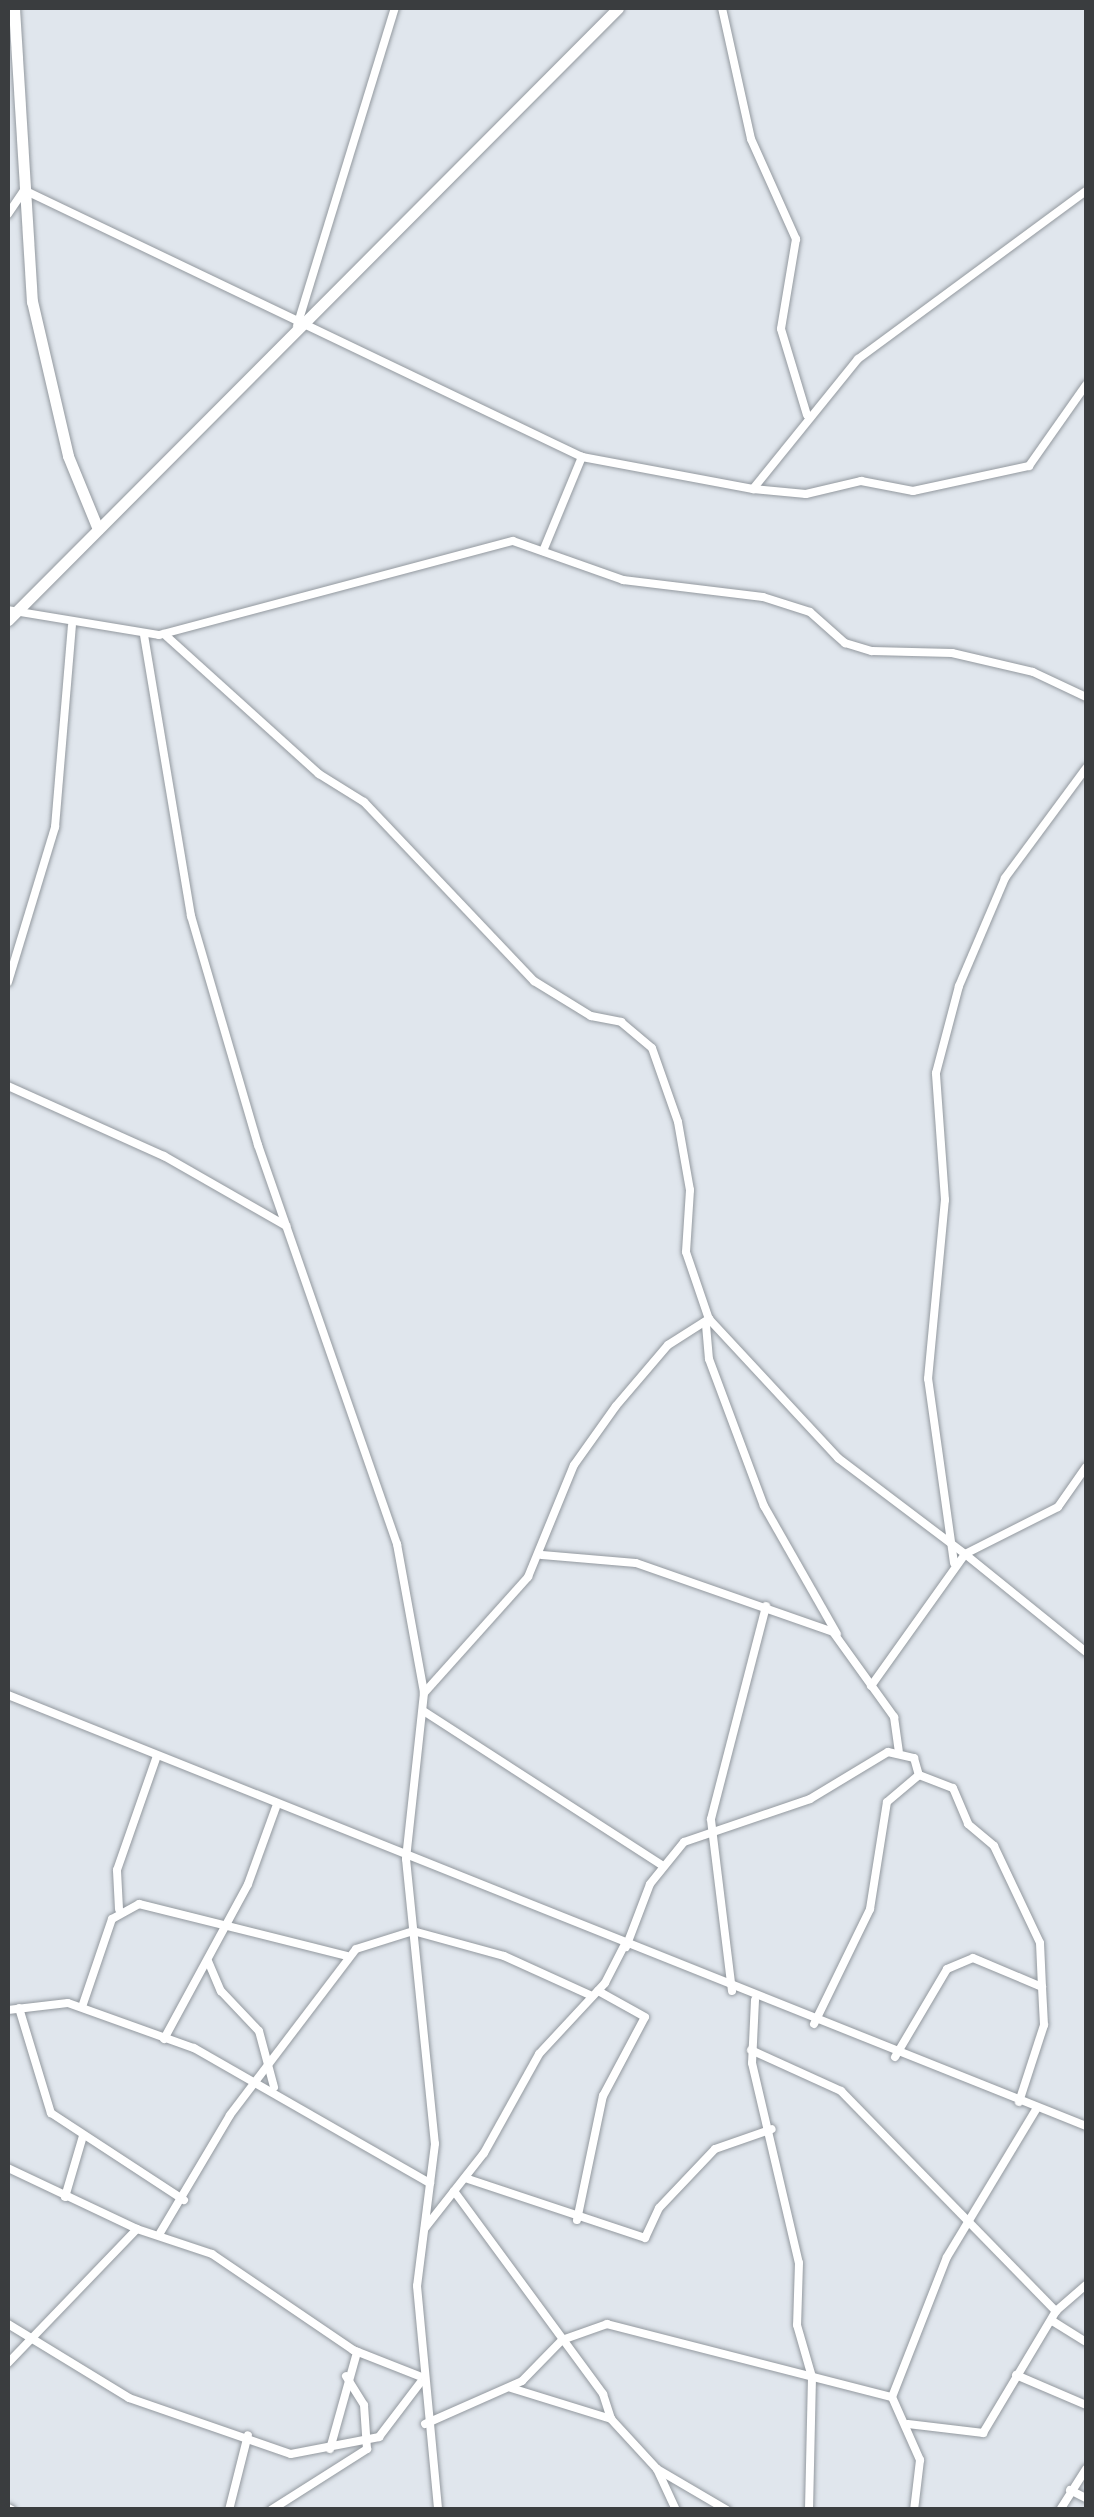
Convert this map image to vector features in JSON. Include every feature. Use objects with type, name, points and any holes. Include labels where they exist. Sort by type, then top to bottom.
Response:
[{"type":"street","points":[[14,8],[32,302],[68,456],[98,529]]},
{"type":"street","points":[[297,326],[395,8]]},
{"type":"street","points":[[10,614],[618,8]]},
{"type":"street","points":[[722,8],[751,140],[796,239],[781,329],[807,415]]},
{"type":"street","points":[[8,214],[24,190]]},
{"type":"street","points":[[24,190],[297,326],[363,347],[582,457],[806,494],[862,481],[914,491],[1029,466],[1086,385]]},
{"type":"street","points":[[753,488],[807,415],[868,351],[1086,191]]},
{"type":"street","points":[[544,550],[582,457]]},
{"type":"street","points":[[10,614],[72,626],[164,634],[513,541],[623,580],[752,594],[810,612],[852,646],[952,653],[1033,672],[1086,698]]},
{"type":"street","points":[[8,982],[55,827],[72,626]]},
{"type":"street","points":[[164,634],[319,774],[364,802],[534,982],[591,1016],[621,1022],[652,1048],[678,1122],[690,1190],[686,1252],[708,1322],[709,1359],[764,1506],[836,1634],[894,1717],[900,1752],[920,1774],[954,1788],[968,1824],[994,1846],[1040,1944],[1044,2025],[1019,2102]]},
{"type":"street","points":[[144,635],[191,916],[286,1226],[398,1544],[424,1693],[425,1712],[406,1859],[435,2144],[425,2228],[420,2380],[438,2510]]},
{"type":"street","points":[[954,1563],[928,1379],[944,1200],[936,1074],[959,986],[1004,878],[1086,768]]},
{"type":"street","points":[[8,1086],[164,1156],[286,1226]]},
{"type":"street","points":[[708,1322],[826,1447],[1086,1652]]},
{"type":"street","points":[[424,1693],[461,1662],[542,1554],[580,1455],[658,1355],[708,1322]]},
{"type":"street","points":[[871,1686],[954,1563],[1058,1507],[1086,1467]]},
{"type":"street","points":[[542,1554],[636,1563],[836,1634]]},
{"type":"street","points":[[754,1604],[758,1618]]},
{"type":"street","points":[[732,1990],[714,1830],[717,1771],[758,1618],[766,1606]]},
{"type":"street","points":[[8,1695],[895,2057],[1086,2126]]},
{"type":"street","points":[[425,1712],[663,1866]]},
{"type":"street","points":[[425,2228],[465,2178],[539,2054],[594,1993],[625,1946],[663,1866],[684,1842],[810,1799],[900,1752]]},
{"type":"street","points":[[82,2007],[119,1909],[117,1870],[158,1756]]},
{"type":"street","points":[[814,2024],[870,1909],[887,1802],[920,1774]]},
{"type":"street","points":[[164,2039],[208,1962],[276,1807]]},
{"type":"street","points":[[119,1909],[151,1903],[224,1926],[347,1956],[413,1931],[504,1956],[645,2017],[603,2096],[577,2220]]},
{"type":"street","points":[[160,2233],[256,2080],[269,2070],[347,1956]]},
{"type":"street","points":[[895,2057],[958,1957],[1042,1987]]},
{"type":"street","points":[[208,1962],[221,1991],[259,2031],[274,2089]]},
{"type":"street","points":[[8,2010],[49,1999],[82,2007],[164,2039],[274,2089],[367,2154],[430,2183]]},
{"type":"street","points":[[756,2000],[751,2050],[772,2130],[800,2271],[799,2344],[812,2377],[809,2510]]},
{"type":"street","points":[[19,2008],[43,2100],[83,2136],[184,2200]]},
{"type":"street","points":[[751,2050],[841,2091],[965,2227],[1056,2311]]},
{"type":"street","points":[[892,2397],[965,2227],[1037,2108]]},
{"type":"street","points":[[465,2178],[577,2220],[646,2238],[659,2208],[715,2149],[772,2130]]},
{"type":"street","points":[[65,2197],[83,2136]]},
{"type":"street","points":[[8,2168],[137,2228],[212,2254],[357,2352],[420,2380]]},
{"type":"street","points":[[454,2191],[562,2340],[611,2420],[657,2469],[728,2510]]},
{"type":"street","points":[[8,2363],[137,2228]]},
{"type":"street","points":[[908,2424],[983,2433],[1054,2322],[1056,2311],[1086,2285]]},
{"type":"street","points":[[1054,2322],[1083,2338]]},
{"type":"street","points":[[8,2324],[183,2422],[248,2435],[291,2454],[372,2439]]},
{"type":"street","points":[[425,2424],[508,2388],[562,2340],[584,2327],[639,2329],[892,2397],[908,2424],[920,2460],[914,2510]]},
{"type":"street","points":[[330,2449],[346,2376],[357,2352]]},
{"type":"street","points":[[346,2376],[372,2439]]},
{"type":"street","points":[[1016,2376],[1086,2405]]},
{"type":"street","points":[[271,2510],[400,2418],[420,2380]]},
{"type":"street","points":[[508,2388],[611,2420]]},
{"type":"street","points":[[229,2510],[248,2435]]},
{"type":"street","points":[[657,2469],[676,2510]]},
{"type":"street","points":[[1060,2510],[1086,2470]]},
{"type":"street","points":[[1070,2490],[1086,2498]]}]
